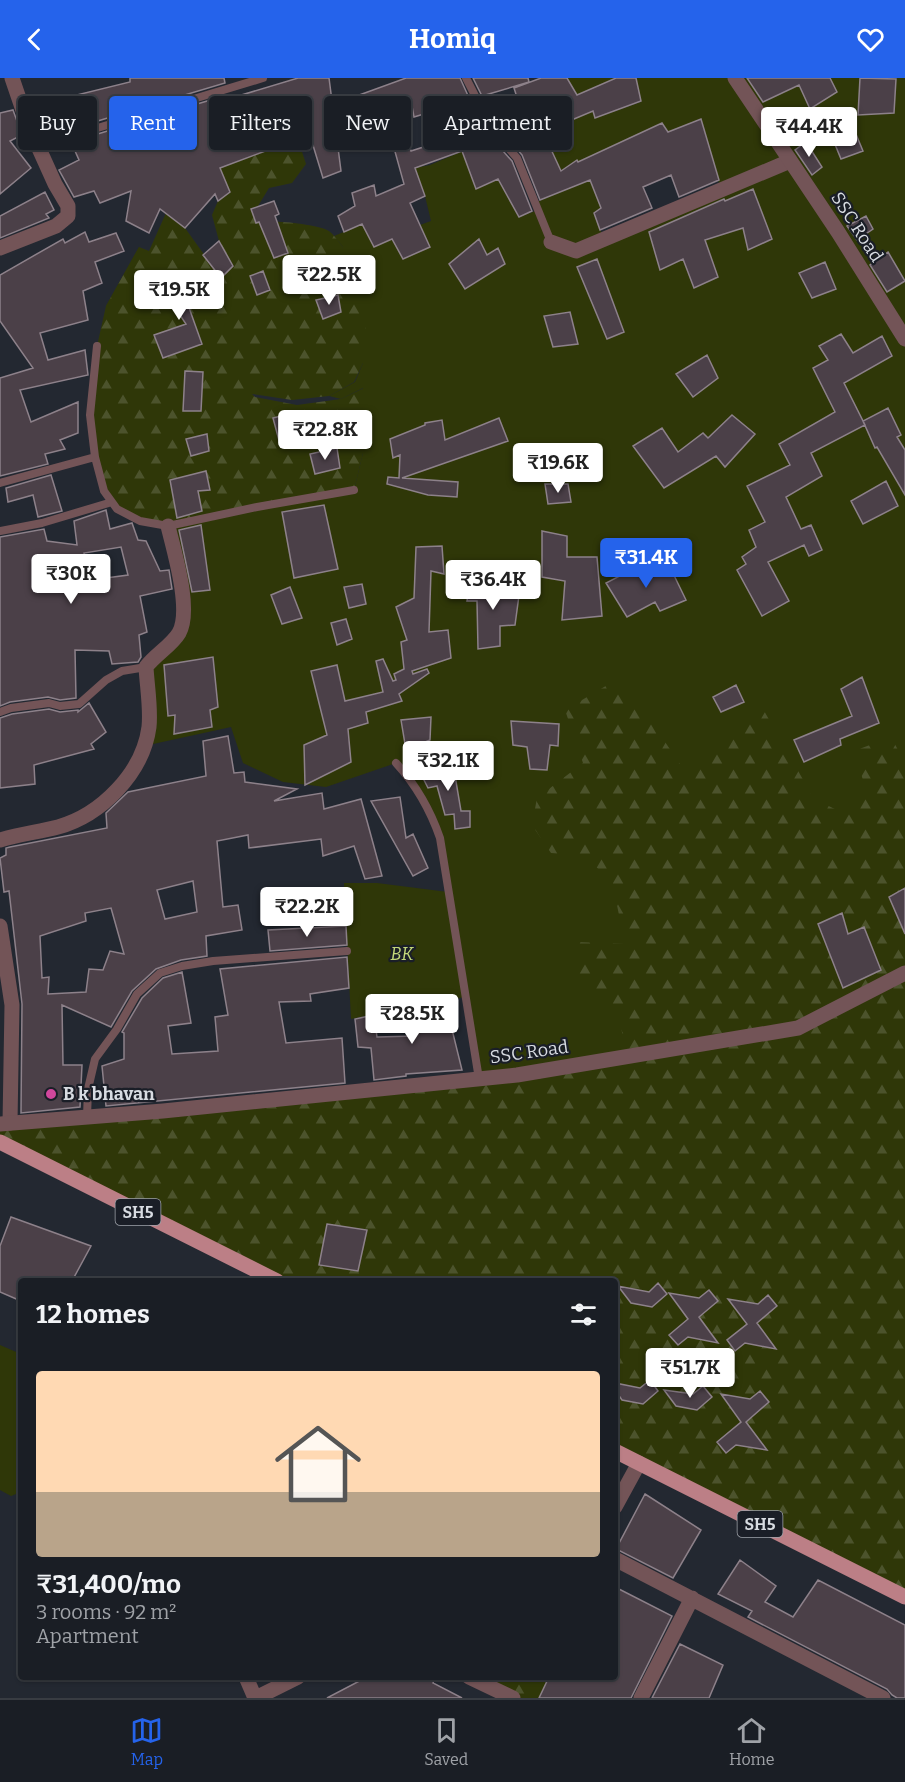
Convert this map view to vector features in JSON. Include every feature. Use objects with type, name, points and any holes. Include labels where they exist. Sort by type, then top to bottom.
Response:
[{"type":"main road","name":"SH5","points":[[0,1142],[271,1278]]},
{"type":"main road","name":"SH5","points":[[618,1452],[905,1597]]},
{"type":"street","points":[[12,78],[18,96]]},
{"type":"street","name":"SSC Road","points":[[735,78],[838,232],[905,339]]},
{"type":"street","points":[[0,248],[56,226],[68,216],[68,206],[40,150]]},
{"type":"street","points":[[551,242],[576,251],[790,161]]},
{"type":"street","points":[[0,840],[60,827],[94,812],[124,782],[142,754],[149,727],[146,668],[179,633],[184,614],[180,575],[168,526]]},
{"type":"street","points":[[0,926],[12,1005],[5,1124]]},
{"type":"street","name":"SSC Road","points":[[5,1124],[517,1075],[798,1028],[905,973]]},
{"type":"street","points":[[618,1502],[639,1463]]},
{"type":"street","points":[[618,1561],[883,1698]]},
{"type":"street","points":[[641,1698],[692,1598]]},
{"type":"street","points":[[247,1680],[255,1698],[292,1680]]},
{"type":"street","points":[[475,1680],[513,1698]]},
{"type":"lane","points":[[97,128],[263,78]]},
{"type":"lane","points":[[466,78],[492,129],[517,158],[551,242]]},
{"type":"lane","points":[[97,346],[90,416],[95,457],[104,491],[117,508],[140,521],[168,526],[354,490]]},
{"type":"lane","points":[[0,483],[95,457]]},
{"type":"lane","points":[[0,531],[42,523],[112,502]]},
{"type":"lane","points":[[0,712],[11,708],[49,703],[60,706],[79,704],[114,675],[122,671],[146,668]]},
{"type":"lane","points":[[396,763],[420,792],[431,812],[440,838],[479,1079]]},
{"type":"lane","points":[[87,1117],[88,1089],[95,1059],[138,994],[160,973],[182,966],[213,961],[347,951]]},
{"type":"green space","points":[[567,78],[616,78],[577,95]]},
{"type":"green space","name":"BK","points":[[636,78],[905,78],[905,973],[798,1028],[479,1079],[465,997],[351,1019],[344,883],[377,883],[448,892],[431,812],[396,763],[326,787],[283,782],[243,763],[231,727],[144,746],[146,667],[184,614],[168,526],[106,306],[139,247],[213,445],[354,490],[363,453],[363,388],[341,399],[329,396],[355,382],[363,363],[355,288],[333,270],[343,247],[334,236],[363,224],[374,247],[392,239],[403,259],[430,247],[420,225],[431,221],[415,168],[430,165],[463,151],[476,189],[498,179],[519,217],[538,210],[539,201],[590,180],[601,208],[594,213],[604,239],[721,190],[700,119],[668,132],[662,124],[585,171],[577,160],[561,171],[551,150],[572,150],[572,120],[593,111],[595,118],[641,102]]},
{"type":"green space","points":[[268,150],[301,150],[306,164],[292,183],[269,188],[258,206],[251,209],[256,223],[280,222],[321,228],[331,233],[343,247],[340,264],[333,270],[357,290],[366,323],[363,363],[354,382],[329,396],[292,400],[252,394],[255,397],[297,405],[341,399],[364,388],[363,453],[355,486],[168,526],[140,521],[117,509],[104,491],[90,415],[97,346],[106,306],[139,247],[149,251],[166,213],[185,228],[221,278],[232,266],[219,241],[212,215],[218,201],[220,168]]},
{"type":"green space","points":[[621,677],[682,767],[702,759],[737,737],[763,709],[814,799],[839,811],[867,793],[854,751],[891,737],[905,763],[905,1597],[618,1453],[618,1278],[270,1278],[0,1143],[0,1124],[628,1056],[620,1024],[580,986],[577,942],[625,944],[612,881],[586,858],[551,853],[532,825],[537,798],[583,763],[565,710]]},
{"type":"green space","points":[[0,1345],[18,1353],[18,1493],[11,1496],[0,1490]]},
{"type":"green space","points":[[484,1680],[548,1680],[539,1698],[520,1698]]},
{"type":"building","points":[[130,78],[224,78],[225,83],[181,96],[109,96],[109,118],[97,121],[97,96],[73,96],[130,82]]},
{"type":"building","points":[[298,78],[329,78],[331,96],[324,96],[324,150],[338,150],[341,171],[323,178],[312,142],[312,96],[238,96]]},
{"type":"building","points":[[406,78],[460,78],[468,96],[423,96],[423,114],[414,117],[411,96],[356,96]]},
{"type":"building","points":[[473,78],[528,78],[529,82],[482,96]]},
{"type":"building","points":[[541,78],[567,78],[577,95],[616,78],[636,78],[641,101],[595,118],[593,111],[572,120],[572,96],[517,96],[514,88]]},
{"type":"building","points":[[747,78],[830,78],[837,92],[810,109],[799,85],[763,102]]},
{"type":"building","points":[[860,78],[896,79],[894,113],[858,115]]},
{"type":"building","points":[[209,100],[209,150],[268,150],[220,168],[230,192],[218,201],[215,194],[185,228],[160,209],[149,233],[126,221],[131,191],[100,203],[94,191],[74,197],[59,170],[79,160],[75,150],[97,150],[97,134],[109,131],[109,150],[197,150],[197,104]]},
{"type":"building","points":[[13,110],[18,124],[18,137],[10,141],[31,168],[0,194],[0,113]]},
{"type":"building","points":[[701,119],[719,180],[679,197],[671,175],[643,187],[652,208],[600,230],[594,213],[601,208],[590,180],[540,200],[522,155],[518,150],[551,150],[561,171],[577,160],[578,162],[662,123],[668,132]]},
{"type":"building","points":[[853,127],[863,151],[841,159],[832,137]]},
{"type":"building","points":[[806,142],[822,167],[812,175],[795,150]]},
{"type":"building","points":[[423,147],[423,150],[502,150],[512,161],[532,211],[519,217],[498,179],[476,189],[462,151],[415,168],[425,196],[410,203],[430,247],[403,259],[392,239],[374,247],[362,224],[344,232],[338,216],[355,206],[352,193],[374,185],[376,196],[404,184],[395,150],[411,151]]},
{"type":"building","points":[[753,189],[772,239],[748,250],[743,228],[705,240],[718,277],[694,288],[683,259],[660,270],[649,232],[724,199],[725,201]]},
{"type":"building","points":[[45,192],[54,210],[46,214],[49,218],[0,238],[0,216]]},
{"type":"building","points":[[274,201],[279,214],[275,216],[288,253],[274,258],[251,209]]},
{"type":"building","points":[[866,216],[873,229],[857,240],[847,226]]},
{"type":"building","points":[[85,232],[89,242],[116,233],[124,251],[95,262],[102,283],[83,291],[88,320],[40,333],[48,360],[85,350],[88,375],[20,390],[31,422],[78,402],[78,433],[60,440],[65,449],[45,454],[48,464],[0,476],[0,378],[33,368],[0,321],[0,275],[63,239],[65,243]]},
{"type":"building","points":[[479,239],[487,255],[498,248],[505,264],[465,289],[449,264]]},
{"type":"building","points":[[219,241],[233,266],[221,278],[203,255]]},
{"type":"building","points":[[888,252],[905,281],[887,292],[870,265]]},
{"type":"building","points":[[597,259],[624,332],[607,339],[577,267]]},
{"type":"building","points":[[825,262],[836,289],[812,298],[799,273]]},
{"type":"building","points":[[263,271],[270,290],[257,295],[250,276]]},
{"type":"building","points":[[181,275],[195,296],[187,302],[202,344],[163,358],[154,335],[186,324],[162,288]]},
{"type":"building","points":[[338,295],[341,312],[323,319],[316,300]]},
{"type":"building","points":[[570,312],[578,344],[553,347],[544,316]]},
{"type":"building","points":[[841,334],[853,353],[882,336],[892,356],[844,383],[865,425],[811,453],[822,476],[786,497],[801,529],[811,525],[822,550],[809,556],[804,545],[768,562],[789,601],[762,616],[737,570],[746,564],[742,557],[756,547],[749,530],[765,522],[747,486],[790,465],[779,444],[835,412],[813,368],[828,360],[819,346]]},
{"type":"building","points":[[707,355],[718,378],[693,397],[676,374]]},
{"type":"building","points":[[185,371],[203,372],[201,411],[183,411]]},
{"type":"building","points":[[888,408],[901,435],[897,437],[905,450],[905,495],[877,447],[875,448],[863,421]]},
{"type":"building","points":[[293,413],[299,439],[280,444],[273,418]]},
{"type":"building","points":[[732,415],[755,434],[725,467],[716,456],[664,488],[633,446],[662,428],[678,452],[703,433],[708,438]]},
{"type":"building","points":[[499,418],[508,441],[402,478],[458,482],[457,497],[428,495],[387,484],[388,477],[399,478],[400,455],[393,458],[390,439],[425,425],[425,423],[442,420],[445,440]]},
{"type":"building","points":[[207,434],[209,451],[191,456],[186,439]]},
{"type":"building","points":[[337,448],[340,468],[315,474],[310,454]]},
{"type":"building","points":[[206,471],[210,490],[198,491],[202,511],[177,518],[170,480]]},
{"type":"building","points":[[51,475],[62,511],[38,517],[33,495],[8,502],[6,488]]},
{"type":"building","points":[[886,481],[898,506],[863,524],[851,501]]},
{"type":"building","points":[[545,484],[568,484],[571,502],[548,504]]},
{"type":"building","points":[[324,505],[338,569],[294,578],[282,512]]},
{"type":"building","points":[[106,510],[110,529],[132,523],[138,540],[146,541],[160,571],[169,570],[172,589],[140,596],[147,632],[139,635],[141,657],[138,662],[112,664],[109,651],[75,650],[76,698],[60,700],[48,697],[10,702],[0,706],[0,537],[44,529],[47,541],[77,545],[74,521]],"holes":[[[121,547],[128,575],[91,580],[84,553]]]},
{"type":"building","points":[[201,525],[210,590],[192,592],[179,530]]},
{"type":"building","points":[[542,531],[567,536],[567,557],[597,557],[602,616],[562,620],[565,581],[542,577]]},
{"type":"building","points":[[442,546],[444,574],[431,571],[429,632],[448,630],[451,658],[412,671],[413,674],[427,669],[429,673],[399,694],[402,701],[366,712],[368,723],[348,729],[351,762],[305,785],[304,745],[327,735],[311,671],[337,665],[345,701],[383,692],[376,661],[383,659],[393,681],[396,680],[394,674],[404,669],[401,642],[407,640],[396,607],[414,598],[416,547]]},
{"type":"building","points":[[669,565],[686,600],[660,611],[655,602],[627,617],[606,583],[637,567]]},
{"type":"building","points":[[470,580],[504,588],[520,588],[515,625],[500,626],[500,646],[478,649],[477,601],[467,601]]},
{"type":"building","points":[[362,584],[366,604],[349,608],[344,587]]},
{"type":"building","points":[[290,587],[302,618],[282,624],[271,595]]},
{"type":"building","points":[[346,619],[352,639],[337,645],[331,623]]},
{"type":"building","points":[[213,657],[218,707],[210,710],[212,727],[174,734],[175,715],[168,716],[164,665]]},
{"type":"building","points":[[862,677],[879,723],[840,739],[841,745],[804,762],[794,740],[852,716],[841,689]]},
{"type":"building","points":[[736,685],[744,702],[721,712],[713,697]]},
{"type":"building","points":[[89,703],[106,732],[91,744],[94,749],[34,765],[35,784],[0,788],[0,718],[49,709],[60,712],[78,710],[78,712]]},
{"type":"building","points":[[431,717],[430,740],[406,750],[401,720]]},
{"type":"building","points":[[511,721],[559,724],[558,746],[550,745],[547,770],[530,769],[527,747],[513,745]]},
{"type":"building","points":[[228,736],[234,773],[244,772],[245,782],[297,789],[274,801],[322,793],[324,809],[361,799],[382,876],[365,879],[354,846],[323,856],[321,839],[249,848],[248,835],[217,841],[223,907],[238,905],[242,930],[206,936],[207,956],[181,960],[156,969],[132,991],[111,1027],[62,1005],[63,1065],[82,1065],[80,1107],[21,1113],[22,1004],[9,891],[4,892],[0,858],[6,855],[6,848],[107,828],[106,813],[128,792],[206,776],[203,741]],"holes":[[[193,881],[197,912],[165,919],[157,890]],[[111,908],[124,954],[110,951],[103,970],[89,969],[86,992],[48,994],[49,977],[42,978],[40,936],[86,921],[85,913]]]},
{"type":"building","points":[[452,758],[461,811],[470,811],[470,827],[455,829],[454,814],[445,815],[437,786],[428,788],[421,774]]},
{"type":"building","points":[[400,797],[406,838],[413,834],[428,868],[413,876],[371,801]]},
{"type":"building","points":[[905,888],[905,934],[889,897]]},
{"type":"building","points":[[842,913],[848,934],[864,927],[881,970],[843,988],[818,924]]},
{"type":"building","points":[[346,926],[347,945],[270,951],[268,930]]},
{"type":"building","points":[[347,957],[349,988],[310,994],[311,1001],[279,1002],[286,1043],[342,1038],[345,1083],[106,1106],[102,1066],[124,1059],[124,1033],[122,1032],[142,998],[163,978],[182,972],[191,1023],[168,1026],[172,1054],[218,1051],[215,1017],[228,1015],[220,969]]},
{"type":"building","points":[[445,1001],[462,1070],[406,1074],[406,1076],[374,1080],[371,1048],[358,1047],[355,1019],[374,1015],[377,1037],[415,1036],[409,1008]]},
{"type":"building","points":[[11,1217],[91,1246],[74,1278],[18,1278],[18,1300],[0,1292],[0,1246]]},
{"type":"building","points":[[327,1224],[367,1230],[358,1271],[319,1265]]},
{"type":"building","points":[[658,1283],[667,1294],[652,1307],[631,1303],[618,1286],[649,1292]]},
{"type":"building","points":[[709,1290],[718,1301],[699,1317],[718,1343],[688,1337],[678,1345],[669,1335],[688,1319],[669,1293],[699,1298]]},
{"type":"building","points":[[768,1295],[777,1306],[757,1323],[776,1349],[745,1343],[735,1351],[727,1340],[747,1324],[728,1299],[758,1304]]},
{"type":"building","points":[[650,1380],[658,1391],[643,1404],[622,1400],[618,1394],[618,1384],[640,1388]]},
{"type":"building","points":[[703,1386],[712,1397],[697,1410],[676,1406],[664,1390],[693,1394]]},
{"type":"building","points":[[760,1391],[769,1402],[746,1422],[767,1450],[736,1445],[726,1453],[717,1442],[741,1422],[721,1394],[750,1399]]},
{"type":"building","points":[[645,1494],[701,1530],[673,1578],[618,1550],[618,1545]]},
{"type":"building","points":[[740,1560],[776,1586],[765,1602],[793,1617],[818,1580],[905,1625],[905,1698],[897,1698],[887,1689],[748,1617],[752,1611],[718,1594]]},
{"type":"building","points":[[618,1589],[672,1616],[631,1698],[539,1698],[548,1680],[618,1680]]},
{"type":"building","points":[[680,1644],[723,1665],[709,1698],[652,1698]]},
{"type":"building","points":[[361,1680],[434,1680],[433,1683],[462,1698],[327,1698]]},
{"type":"place","name":"B k bhavan","points":[[51,1094]]}]
